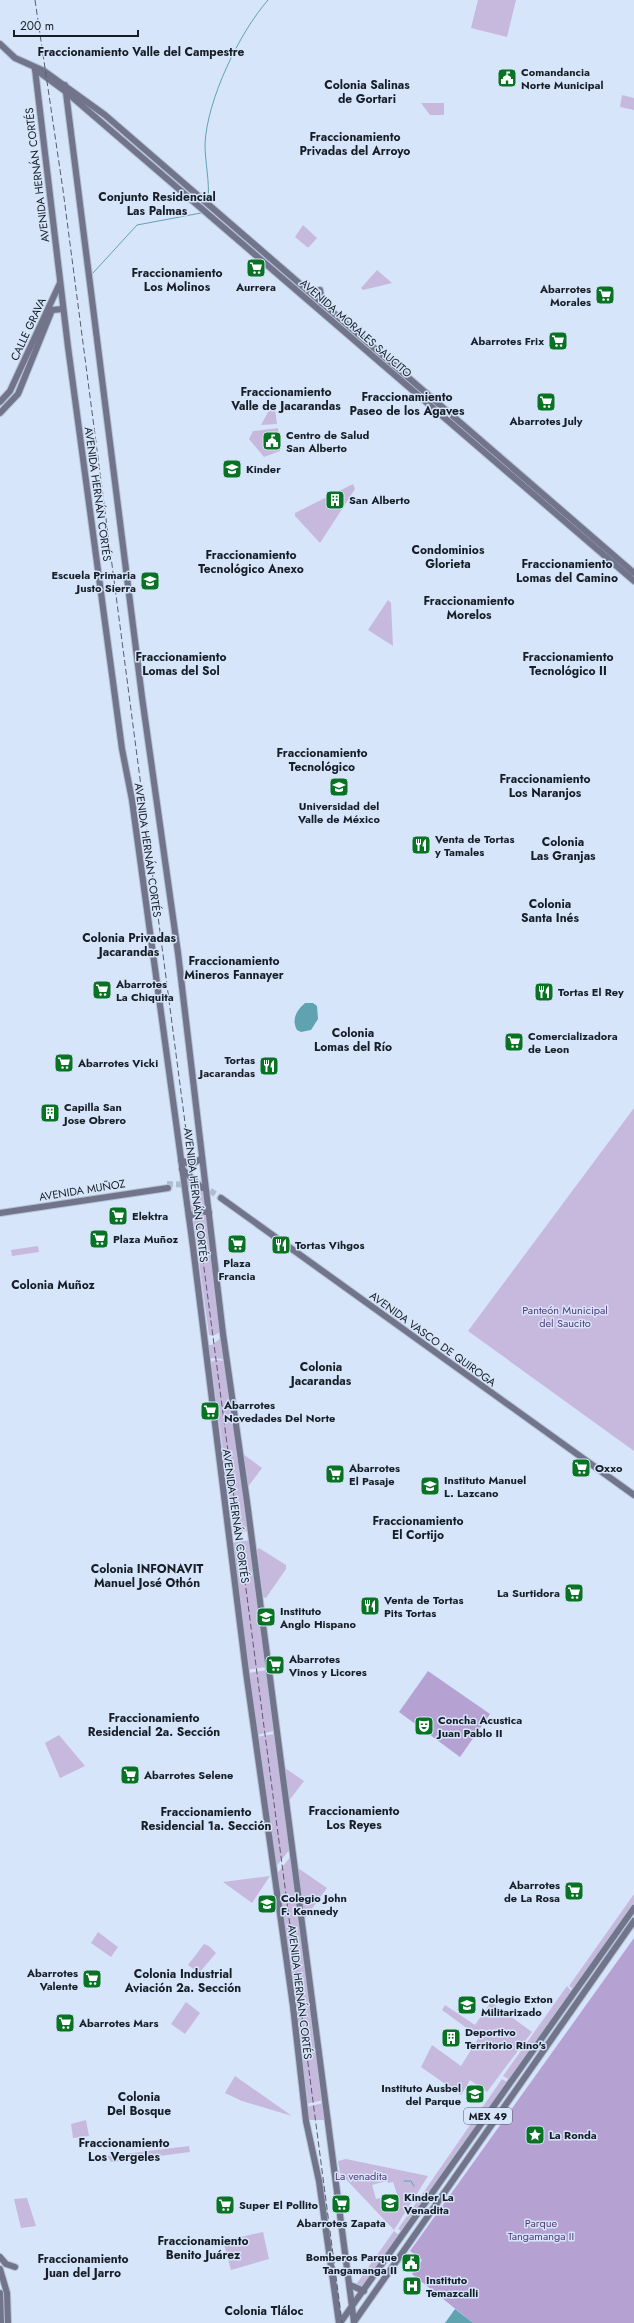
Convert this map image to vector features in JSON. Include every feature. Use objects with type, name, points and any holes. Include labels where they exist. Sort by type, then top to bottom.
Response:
[{"type":"main road","points":[[0,44],[15,58],[35,69],[44,71],[65,88]]},
{"type":"main road","name":"AVENIDA HERNÁN CORTÉS","points":[[35,69],[63,308],[104,623],[122,749],[132,800],[189,1217],[246,1672],[293,2006],[306,2121],[319,2181],[340,2323]]},
{"type":"main road","name":"AVENIDA HERNÁN CORTÉS","points":[[65,88],[84,221],[117,498],[178,953],[209,1213],[312,1994],[326,2121],[353,2307],[353,2322]]},
{"type":"main road","name":"AVENIDA MORALES SAUCITO","points":[[65,88],[105,115],[634,573]]},
{"type":"main road","name":"AVENIDA MORALES SAUCITO","points":[[65,88],[634,581]]},
{"type":"main road","name":"CALLE GRAVA","points":[[0,402],[10,391],[60,283]]},
{"type":"main road","points":[[320,290],[322,303]]},
{"type":"main road","name":"CALLE GRAVA","points":[[0,413],[18,394],[52,310],[63,308]]},
{"type":"main road","points":[[181,1160],[191,1164],[202,1158]]},
{"type":"main road","points":[[182,1169],[202,1188]]},
{"type":"main road","name":"AVENIDA MUÑOZ","points":[[0,1209],[167,1186],[0,1213]]},
{"type":"main road","name":"AVENIDA VASCO DE QUIROGA","points":[[221,1198],[634,1494]]},
{"type":"main road","points":[[189,1217],[199,1210],[209,1213]]},
{"type":"main road","name":"MEX 49","points":[[340,2323],[353,2307],[634,1908]]},
{"type":"main road","name":"MEX 49","points":[[353,2322],[634,1921]]},
{"type":"main road","points":[[0,2257],[6,2264],[15,2267]]},
{"type":"main road","points":[[0,2270],[7,2293],[8,2323]]},
{"type":"main road","points":[[350,2285],[364,2291]]},
{"type":"main road","points":[[0,2294],[1,2323]]},
{"type":"green space","points":[[478,0],[516,0],[507,37],[471,28]]},
{"type":"green space","points":[[622,95],[634,98],[634,110],[620,107]]},
{"type":"green space","points":[[421,103],[444,103],[444,115],[430,115]]},
{"type":"green space","points":[[303,225],[317,238],[309,247],[295,237]]},
{"type":"green space","points":[[377,270],[392,283],[363,290],[361,288]]},
{"type":"green space","points":[[274,401],[277,424],[261,425]]},
{"type":"green space","points":[[278,428],[280,451],[264,457],[249,439],[253,431]]},
{"type":"green space","points":[[353,484],[355,489],[320,543],[295,516],[295,513]]},
{"type":"green space","points":[[388,600],[391,603],[393,646],[368,630]]},
{"type":"green space","name":"Panteón Municipal del Saucito","points":[[634,1108],[634,1451],[468,1331]]},
{"type":"green space","points":[[199,1188],[205,1192],[207,1209],[190,1213],[189,1208]]},
{"type":"green space","points":[[196,1212],[207,1214],[222,1331],[213,1336],[209,1335],[193,1217]]},
{"type":"green space","points":[[38,1246],[39,1252],[12,1256],[11,1250]]},
{"type":"green space","points":[[222,1337],[225,1359],[208,1358],[206,1345],[212,1345]]},
{"type":"green space","points":[[216,1360],[224,1361],[249,1530],[241,1533],[234,1532],[211,1362]]},
{"type":"green space","points":[[243,1454],[262,1468],[247,1488]]},
{"type":"green space","points":[[250,1540],[266,1667],[247,1670],[231,1543]]},
{"type":"green space","points":[[259,1548],[286,1565],[286,1569],[266,1598],[263,1597],[257,1550]]},
{"type":"green space","points":[[267,1670],[274,1731],[256,1735],[248,1673]]},
{"type":"green space","points":[[428,1671],[490,1714],[460,1757],[399,1712]]},
{"type":"green space","points":[[274,1734],[290,1849],[275,1868],[256,1737]]},
{"type":"green space","points":[[59,1735],[85,1766],[60,1778],[45,1743]]},
{"type":"green space","points":[[282,1766],[304,1781],[288,1802]]},
{"type":"green space","points":[[291,1856],[323,2100],[306,2104],[276,1875]]},
{"type":"green space","points":[[295,1866],[327,1888],[303,1921]]},
{"type":"green space","points":[[270,1876],[252,1903],[223,1882]]},
{"type":"green space","points":[[634,1894],[634,1903],[574,1990],[569,1986]]},
{"type":"green space","points":[[98,1932],[118,1947],[111,1957],[91,1943]]},
{"type":"green space","name":"Parque Tangamanga II","points":[[634,1938],[634,2323],[473,2323],[412,2274],[422,2260],[410,2251]]},
{"type":"green space","points":[[204,1944],[209,1946],[216,1953],[199,1973],[188,1965]]},
{"type":"green space","points":[[567,1986],[572,1992],[510,2080],[503,2076]]},
{"type":"green space","points":[[186,2002],[200,2013],[185,2034],[171,2024]]},
{"type":"green space","points":[[491,2002],[532,2032],[487,2092],[470,2080],[461,2095],[421,2067],[432,2045],[461,2066],[479,2037],[442,2010],[445,2005],[475,2025]]},
{"type":"green space","points":[[235,2076],[292,2116],[242,2101],[225,2093]]},
{"type":"green space","points":[[502,2079],[507,2082],[405,2233],[398,2229]]},
{"type":"green space","points":[[323,2103],[325,2120],[308,2120],[306,2107]]},
{"type":"green space","points":[[86,2120],[89,2136],[73,2138],[71,2124]]},
{"type":"green space","points":[[189,2146],[190,2152],[121,2161],[111,2162],[107,2156]]},
{"type":"green space","name":"La venadita","points":[[346,2159],[428,2176],[394,2230],[340,2173],[338,2161]],"holes":[[[387,2181],[388,2183],[393,2182],[398,2197],[381,2201],[380,2198],[376,2199],[372,2185]]]},
{"type":"green space","points":[[27,2198],[36,2226],[21,2228],[14,2199]]},
{"type":"green space","points":[[394,2231],[400,2236],[362,2290],[355,2286]]},
{"type":"green space","points":[[263,2232],[269,2259],[231,2270],[223,2241]]},
{"type":"water","points":[[305,1003],[313,1003],[317,1006],[318,1019],[311,1030],[301,1032],[297,1030],[295,1026],[295,1018],[297,1012]]},
{"type":"water","points":[[455,2309],[473,2323],[445,2323]]},
{"type":"waterway","points":[[208,200],[205,144],[207,127],[212,108],[218,88],[236,48],[246,30],[268,0]]},
{"type":"waterway","points":[[93,273],[137,225],[201,213]]},
{"type":"waterway","points":[[404,2181],[411,2181],[414,2186]]},
{"type":"tunnel","points":[[167,1184],[202,1185],[221,1198]]},
{"type":"railway","points":[[35,0],[63,190],[342,2323]]},
{"type":"place","name":"Comandancia Norte Municipal","points":[[507,78]]},
{"type":"place","name":"Aurrera","points":[[256,268]]},
{"type":"place","name":"Abarrotes Morales","points":[[605,295]]},
{"type":"place","name":"Abarrotes Frix","points":[[558,341]]},
{"type":"place","name":"Abarrotes July","points":[[546,402]]},
{"type":"place","name":"Centro de Salud San Alberto","points":[[272,441]]},
{"type":"place","name":"Kinder","points":[[232,469]]},
{"type":"place","name":"San Alberto","points":[[335,500]]},
{"type":"place","name":"Escuela Primaria Justo Sierra","points":[[150,581]]},
{"type":"place","name":"Universidad del Valle de México","points":[[339,787]]},
{"type":"place","name":"Venta de Tortas y Tamales","points":[[421,845]]},
{"type":"place","name":"Abarrotes La Chiquita","points":[[102,990]]},
{"type":"place","name":"Tortas El Rey","points":[[544,992]]},
{"type":"place","name":"Comercializadora de Leon","points":[[514,1042]]},
{"type":"place","name":"Abarrotes Vicki","points":[[64,1063]]},
{"type":"place","name":"Tortas Jacarandas","points":[[269,1066]]},
{"type":"place","name":"Capilla San Jose Obrero","points":[[50,1113]]},
{"type":"place","name":"Elektra","points":[[118,1216]]},
{"type":"place","name":"Plaza Muñoz","points":[[99,1239]]},
{"type":"place","name":"Plaza Francia","points":[[237,1244]]},
{"type":"place","name":"Tortas Vihgos","points":[[281,1245]]},
{"type":"place","name":"Abarrotes Novedades Del Norte","points":[[210,1411]]},
{"type":"place","name":"Oxxo","points":[[581,1468]]},
{"type":"place","name":"Abarrotes El Pasaje","points":[[335,1474]]},
{"type":"place","name":"Instituto Manuel L. Lazcano","points":[[430,1486]]},
{"type":"place","name":"La Surtidora","points":[[574,1593]]},
{"type":"place","name":"Venta de Tortas Pits Tortas","points":[[370,1606]]},
{"type":"place","name":"Instituto Anglo Hispano","points":[[266,1617]]},
{"type":"place","name":"Abarrotes Vinos y Licores","points":[[275,1665]]},
{"type":"place","name":"Concha Acustica Juan Pablo II","points":[[424,1726]]},
{"type":"place","name":"Abarrotes Selene","points":[[130,1775]]},
{"type":"place","name":"Abarrotes de La Rosa","points":[[574,1891]]},
{"type":"place","name":"Colegio John F. Kennedy","points":[[267,1904]]},
{"type":"place","name":"Abarrotes Valente","points":[[92,1979]]},
{"type":"place","name":"Colegio Exton Militarizado","points":[[467,2005]]},
{"type":"place","name":"Abarrotes Mars","points":[[65,2023]]},
{"type":"place","name":"Deportivo Territorio Rino's","points":[[451,2038]]},
{"type":"place","name":"Instituto Ausbel del Parque","points":[[475,2094]]},
{"type":"place","name":"La Ronda","points":[[535,2135]]},
{"type":"place","name":"Kinder La Venadita","points":[[390,2203]]},
{"type":"place","name":"Abarrotes Zapata","points":[[341,2204]]},
{"type":"place","name":"Super El Pollito","points":[[225,2205]]},
{"type":"place","name":"Bomberos Parque Tangamanga II","points":[[411,2263]]},
{"type":"place","name":"Instituto Temazcalli","points":[[412,2286]]},
{"type":"district","name":"Fraccionamiento Valle del Campestre","points":[[141,52]]},
{"type":"district","name":"Colonia Salinas de Gortari","points":[[367,92]]},
{"type":"district","name":"Fraccionamiento Privadas del Arroyo","points":[[355,144]]},
{"type":"district","name":"Conjunto Residencial Las Palmas","points":[[157,204]]},
{"type":"district","name":"Fraccionamiento Los Molinos","points":[[177,280]]},
{"type":"district","name":"Fraccionamiento Valle de Jacarandas","points":[[286,399]]},
{"type":"district","name":"Fraccionamiento Paseo de los Agaves","points":[[407,404]]},
{"type":"district","name":"Condominios Glorieta","points":[[448,557]]},
{"type":"district","name":"Fraccionamiento Tecnológico Anexo","points":[[251,562]]},
{"type":"district","name":"Fraccionamiento Lomas del Camino","points":[[567,571]]},
{"type":"district","name":"Fraccionamiento Morelos","points":[[469,608]]},
{"type":"district","name":"Fraccionamiento Lomas del Sol","points":[[181,664]]},
{"type":"district","name":"Fraccionamiento Tecnológico II","points":[[568,664]]},
{"type":"district","name":"Fraccionamiento Tecnológico","points":[[322,760]]},
{"type":"district","name":"Fraccionamiento Los Naranjos","points":[[545,786]]},
{"type":"district","name":"Colonia Las Granjas","points":[[563,849]]},
{"type":"district","name":"Colonia Santa Inés","points":[[550,911]]},
{"type":"district","name":"Colonia Privadas Jacarandas","points":[[129,945]]},
{"type":"district","name":"Fraccionamiento Mineros Fannayer","points":[[234,968]]},
{"type":"district","name":"Colonia Lomas del Río","points":[[353,1040]]},
{"type":"district","name":"Colonia Muñoz","points":[[53,1285]]},
{"type":"district","name":"Colonia Jacarandas","points":[[321,1374]]},
{"type":"district","name":"Fraccionamiento El Cortijo","points":[[418,1528]]},
{"type":"district","name":"Colonia INFONAVIT Manuel José Othón","points":[[147,1576]]},
{"type":"district","name":"Fraccionamiento Residencial 2a. Sección","points":[[154,1725]]},
{"type":"district","name":"Fraccionamiento Los Reyes","points":[[354,1818]]},
{"type":"district","name":"Fraccionamiento Residencial 1a. Sección","points":[[206,1819]]},
{"type":"district","name":"Colonia Industrial Aviación 2a. Sección","points":[[183,1981]]},
{"type":"district","name":"Colonia Del Bosque","points":[[139,2104]]},
{"type":"district","name":"Fraccionamiento Los Vergeles","points":[[124,2150]]},
{"type":"district","name":"Fraccionamiento Benito Juárez","points":[[203,2248]]},
{"type":"district","name":"Fraccionamiento Juan del Jarro","points":[[83,2266]]},
{"type":"district","name":"Colonia Tláloc","points":[[264,2311]]}]
